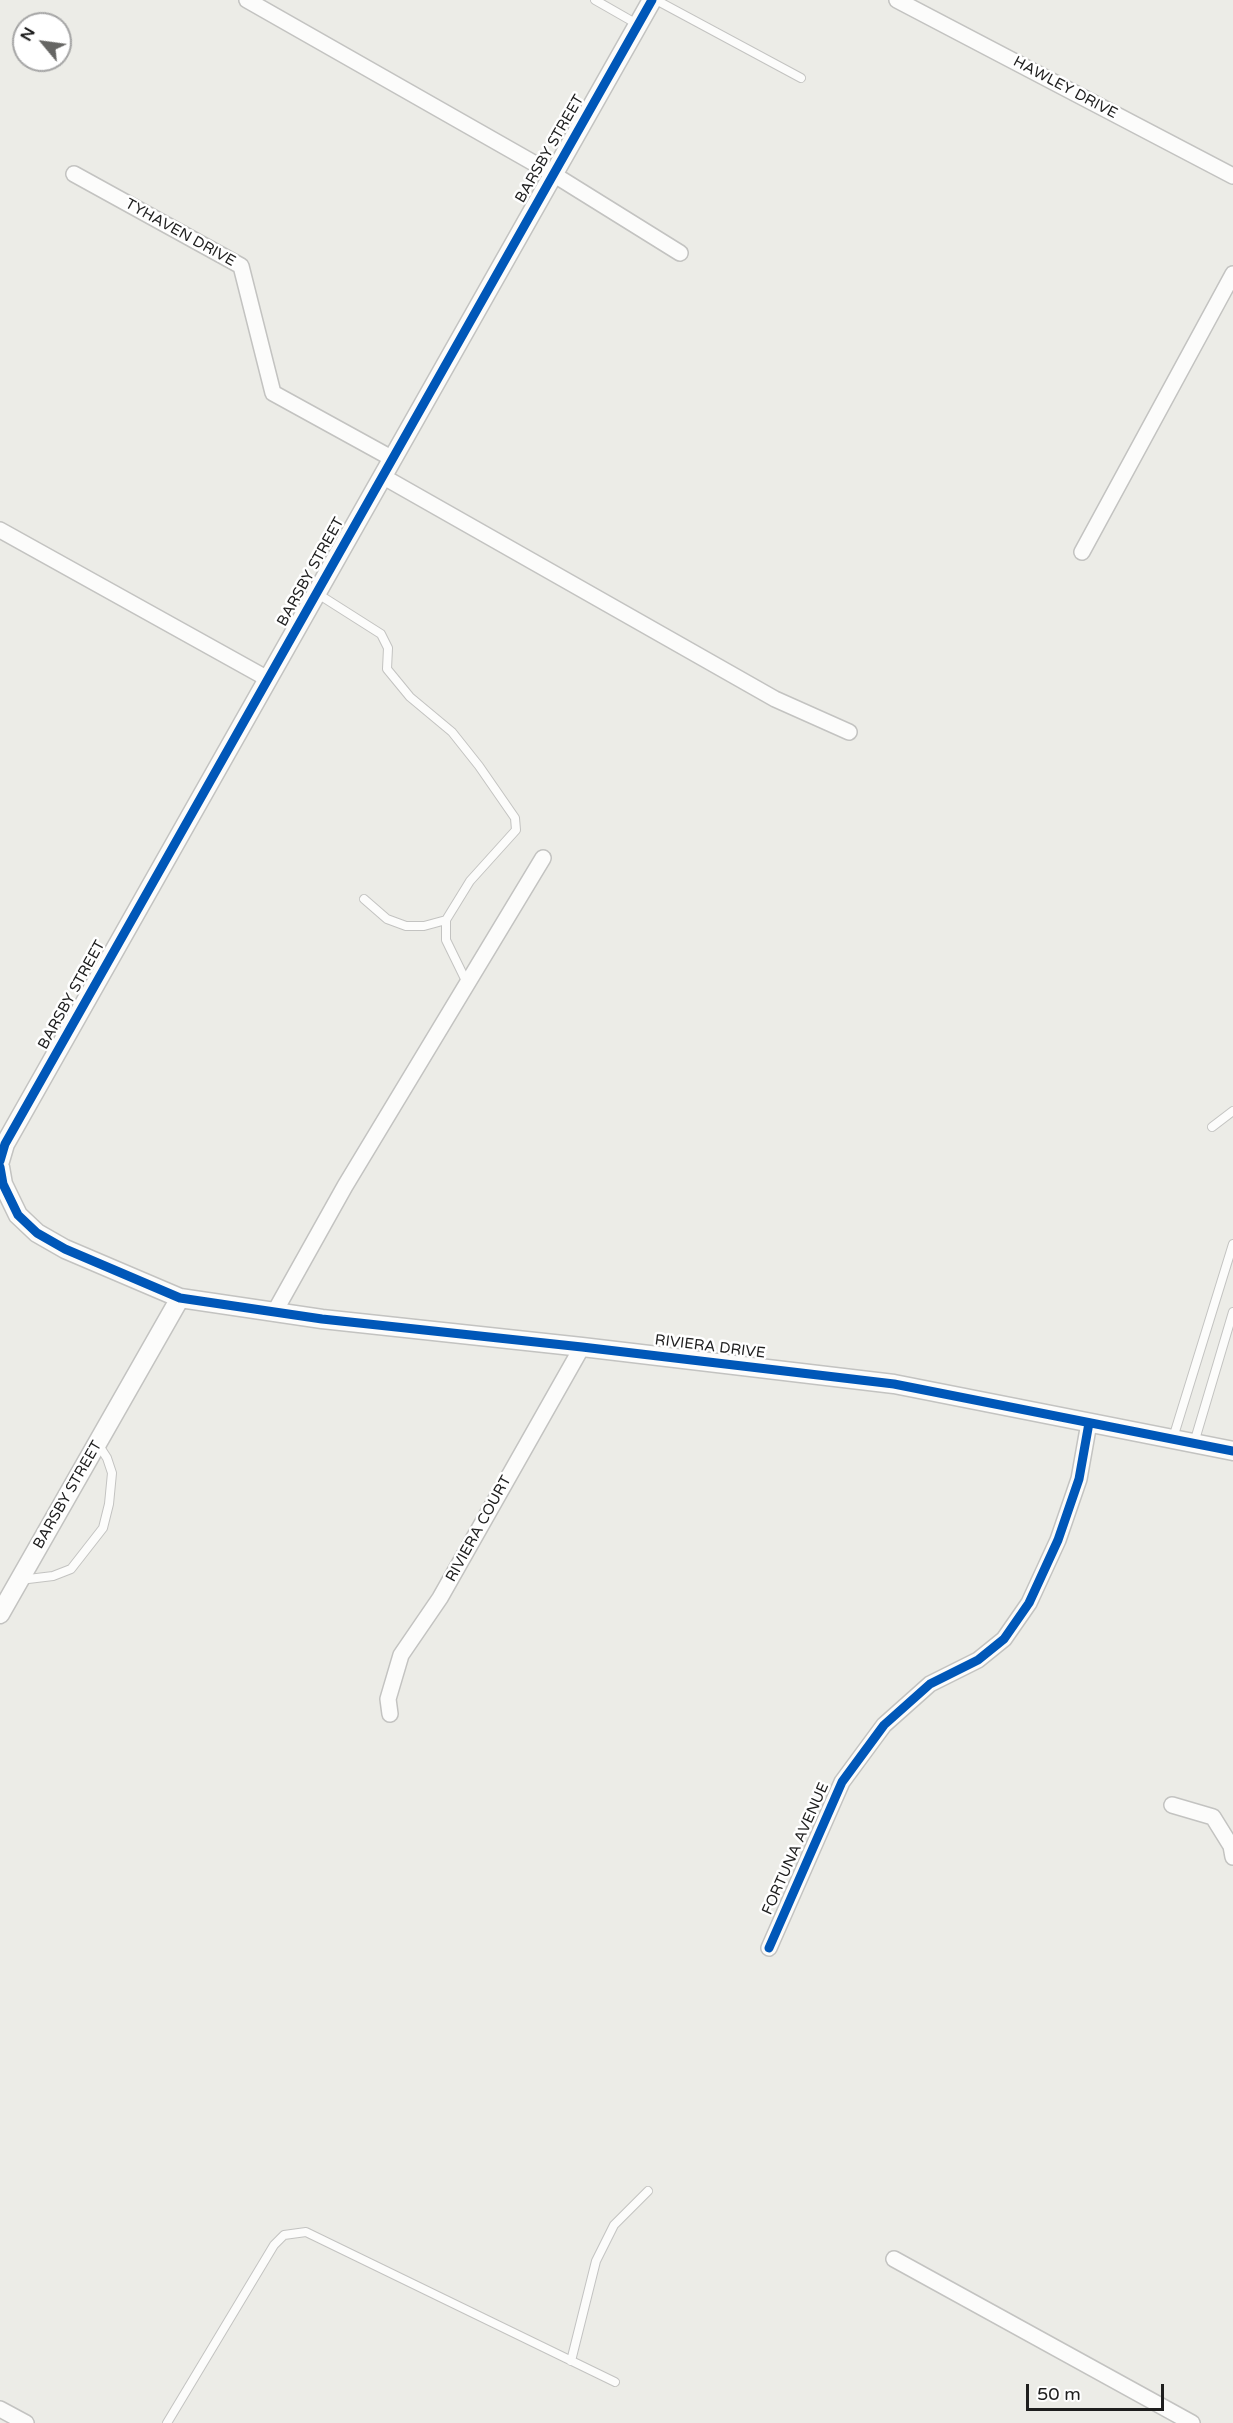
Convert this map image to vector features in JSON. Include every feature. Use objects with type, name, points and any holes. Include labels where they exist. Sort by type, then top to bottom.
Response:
[{"type":"street","points":[[247,0],[553,174],[680,253]]},
{"type":"street","name":"BARSBY STREET","points":[[0,1161],[5,1144],[638,24],[654,0]]},
{"type":"street","name":"HAWLEY DRIVE","points":[[897,0],[1233,176]]},
{"type":"street","name":"TYHAVEN DRIVE","points":[[74,174],[240,266],[273,393],[393,459]]},
{"type":"street","points":[[1082,552],[1233,273]]},
{"type":"street","points":[[382,476],[775,699],[849,732]]},
{"type":"street","points":[[0,530],[268,679]]},
{"type":"street","points":[[274,1314],[345,1186],[543,858]]},
{"type":"street","points":[[1,1178],[18,1215],[37,1233],[65,1249],[180,1298]]},
{"type":"street","name":"BARSBY STREET","points":[[0,1614],[180,1298]]},
{"type":"street","name":"RIVIERA DRIVE","points":[[180,1298],[274,1314],[894,1384],[1233,1451]]},
{"type":"street","name":"RIVIERA COURT","points":[[390,1714],[388,1699],[401,1654],[440,1598],[582,1347]]},
{"type":"street","name":"FORTUNA AVENUE","points":[[769,1948],[842,1782],[884,1725],[930,1684],[978,1660],[1004,1639],[1029,1603],[1058,1540],[1079,1479],[1089,1423]]},
{"type":"street","points":[[1172,1805],[1213,1816],[1231,1846],[1233,1857]]},
{"type":"street","points":[[894,2259],[1192,2423]]},
{"type":"street","points":[[0,2409],[26,2423]]},
{"type":"lane","points":[[595,0],[638,24]]},
{"type":"lane","points":[[654,0],[801,78]]},
{"type":"lane","points":[[316,593],[381,634],[388,648],[387,669],[410,697],[452,732],[515,818],[516,830],[470,881],[446,920],[446,940],[468,984]]},
{"type":"lane","points":[[364,899],[387,919],[406,926],[424,926],[446,920]]},
{"type":"lane","points":[[1212,1128],[1233,1112]]},
{"type":"lane","points":[[1172,1439],[1233,1244]]},
{"type":"lane","points":[[1194,1444],[1233,1312]]},
{"type":"lane","points":[[19,1581],[53,1576],[70,1569],[103,1528],[109,1504],[112,1473],[107,1458],[97,1443]]},
{"type":"lane","points":[[571,2361],[596,2260],[614,2225],[648,2191]]},
{"type":"lane","points":[[167,2423],[274,2245],[284,2235],[306,2232],[615,2382]]},
{"type":"cycle path","points":[[0,1161],[5,1144],[652,0]]},
{"type":"cycle path","points":[[0,1167],[3,1184],[18,1215],[37,1233],[65,1249],[180,1298],[322,1319],[894,1384],[1233,1451]]},
{"type":"cycle path","points":[[769,1948],[842,1782],[884,1725],[930,1684],[978,1660],[1004,1639],[1029,1603],[1058,1540],[1079,1479],[1089,1423]]}]
